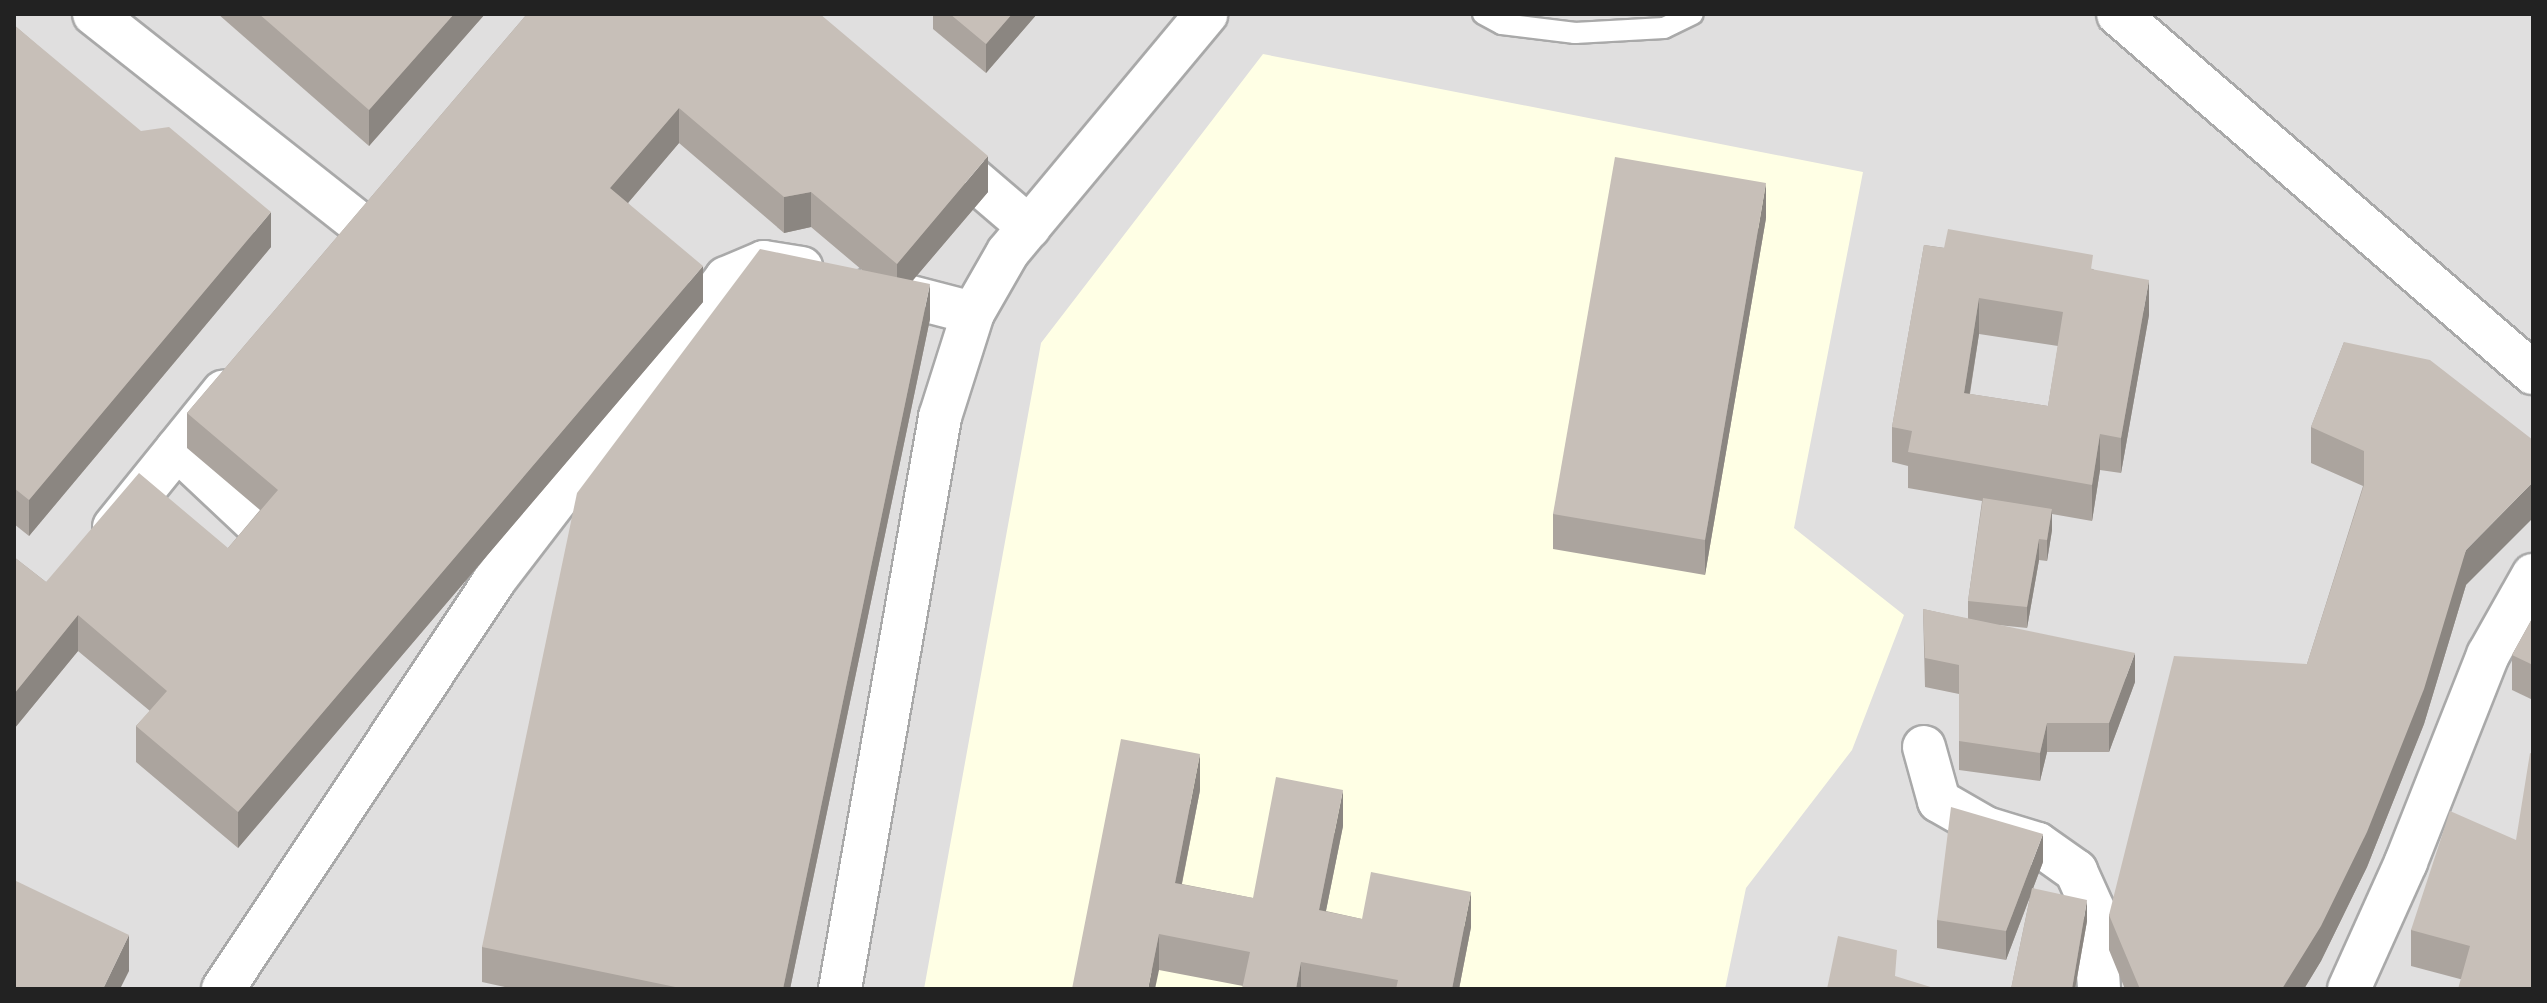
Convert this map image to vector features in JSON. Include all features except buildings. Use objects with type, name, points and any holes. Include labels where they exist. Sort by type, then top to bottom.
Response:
[{"type":"street","points":[[94,14],[369,211],[330,259]]},
{"type":"street","points":[[840,989],[940,417],[973,313],[1008,252],[1206,14]]},
{"type":"street","points":[[2118,14],[2532,369]]},
{"type":"street","points":[[911,126],[1029,227]]},
{"type":"street","points":[[223,989],[415,672],[493,582],[726,278],[764,262],[798,267],[973,313]]},
{"type":"street","points":[[89,557],[244,366]]},
{"type":"street","points":[[177,449],[324,587]]},
{"type":"street","points":[[2349,989],[2406,862],[2488,655],[2533,575]]},
{"type":"street","points":[[1924,747],[1939,801],[1986,828],[2038,844],[2076,871],[2094,911],[2099,989]]},
{"type":"lane","points":[[1483,14],[1502,24],[1575,33],[1664,28],[1693,14]]},
{"type":"shaded area","points":[[14,14],[2533,14],[2533,989],[14,989]]},
{"type":"shaded area","points":[[1263,54],[1863,172],[1794,528],[1904,615],[1852,750],[1746,888],[1725,989],[924,989],[1041,343]]}]
